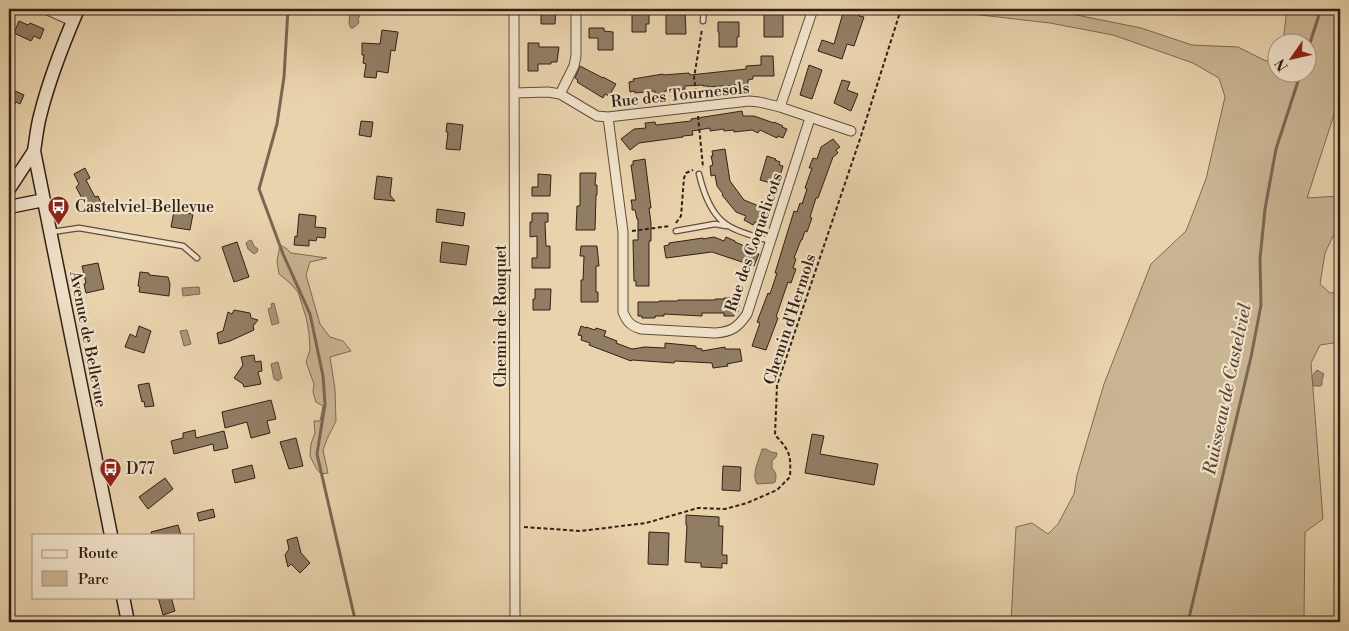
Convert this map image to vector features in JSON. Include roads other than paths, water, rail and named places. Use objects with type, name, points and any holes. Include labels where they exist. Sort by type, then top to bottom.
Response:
[{"type":"street","points":[[45,9],[72,21]]},
{"type":"street","points":[[26,204],[10,186],[34,151],[39,118],[46,91],[78,9]]},
{"type":"street","name":"Chemin de Rouquet","points":[[514,9],[515,622]]},
{"type":"street","points":[[560,94],[574,66],[576,56],[576,9]]},
{"type":"street","points":[[780,107],[813,9]]},
{"type":"street","name":"Rue des Tournesols","points":[[514,92],[560,94],[597,116],[608,117],[749,101],[759,102],[780,107],[851,131]]},
{"type":"street","name":"Rue des Coquelicots","points":[[608,117],[623,232],[623,312],[626,319],[632,326],[640,329],[715,333],[733,329],[740,324],[747,314],[810,118]]},
{"type":"street","name":"Avenue de Bellevue","points":[[34,151],[111,534]]},
{"type":"street","points":[[9,207],[44,200]]},
{"type":"street","points":[[123,598],[128,622]]},
{"type":"lane","points":[[703,21],[704,9]]},
{"type":"lane","points":[[699,174],[708,202],[716,214],[724,223],[737,230]]},
{"type":"lane","points":[[676,231],[715,224],[770,241]]},
{"type":"lane","points":[[51,232],[79,228],[183,246],[197,258]]},
{"type":"waterway","points":[[288,9],[284,77],[277,124],[259,189],[283,254],[310,314],[323,376],[325,404],[317,454],[357,622]]},
{"type":"waterway","name":"Ruisseau de Castelviel","points":[[1314,32],[1321,9]]},
{"type":"waterway","name":"Ruisseau de Castelviel","points":[[1188,622],[1251,357],[1261,305],[1260,259],[1265,209],[1276,149],[1298,82]]},
{"type":"place","name":"Castelviel-Bellevue","points":[[59,225]]},
{"type":"place","name":"D77","points":[[110,487]]}]
